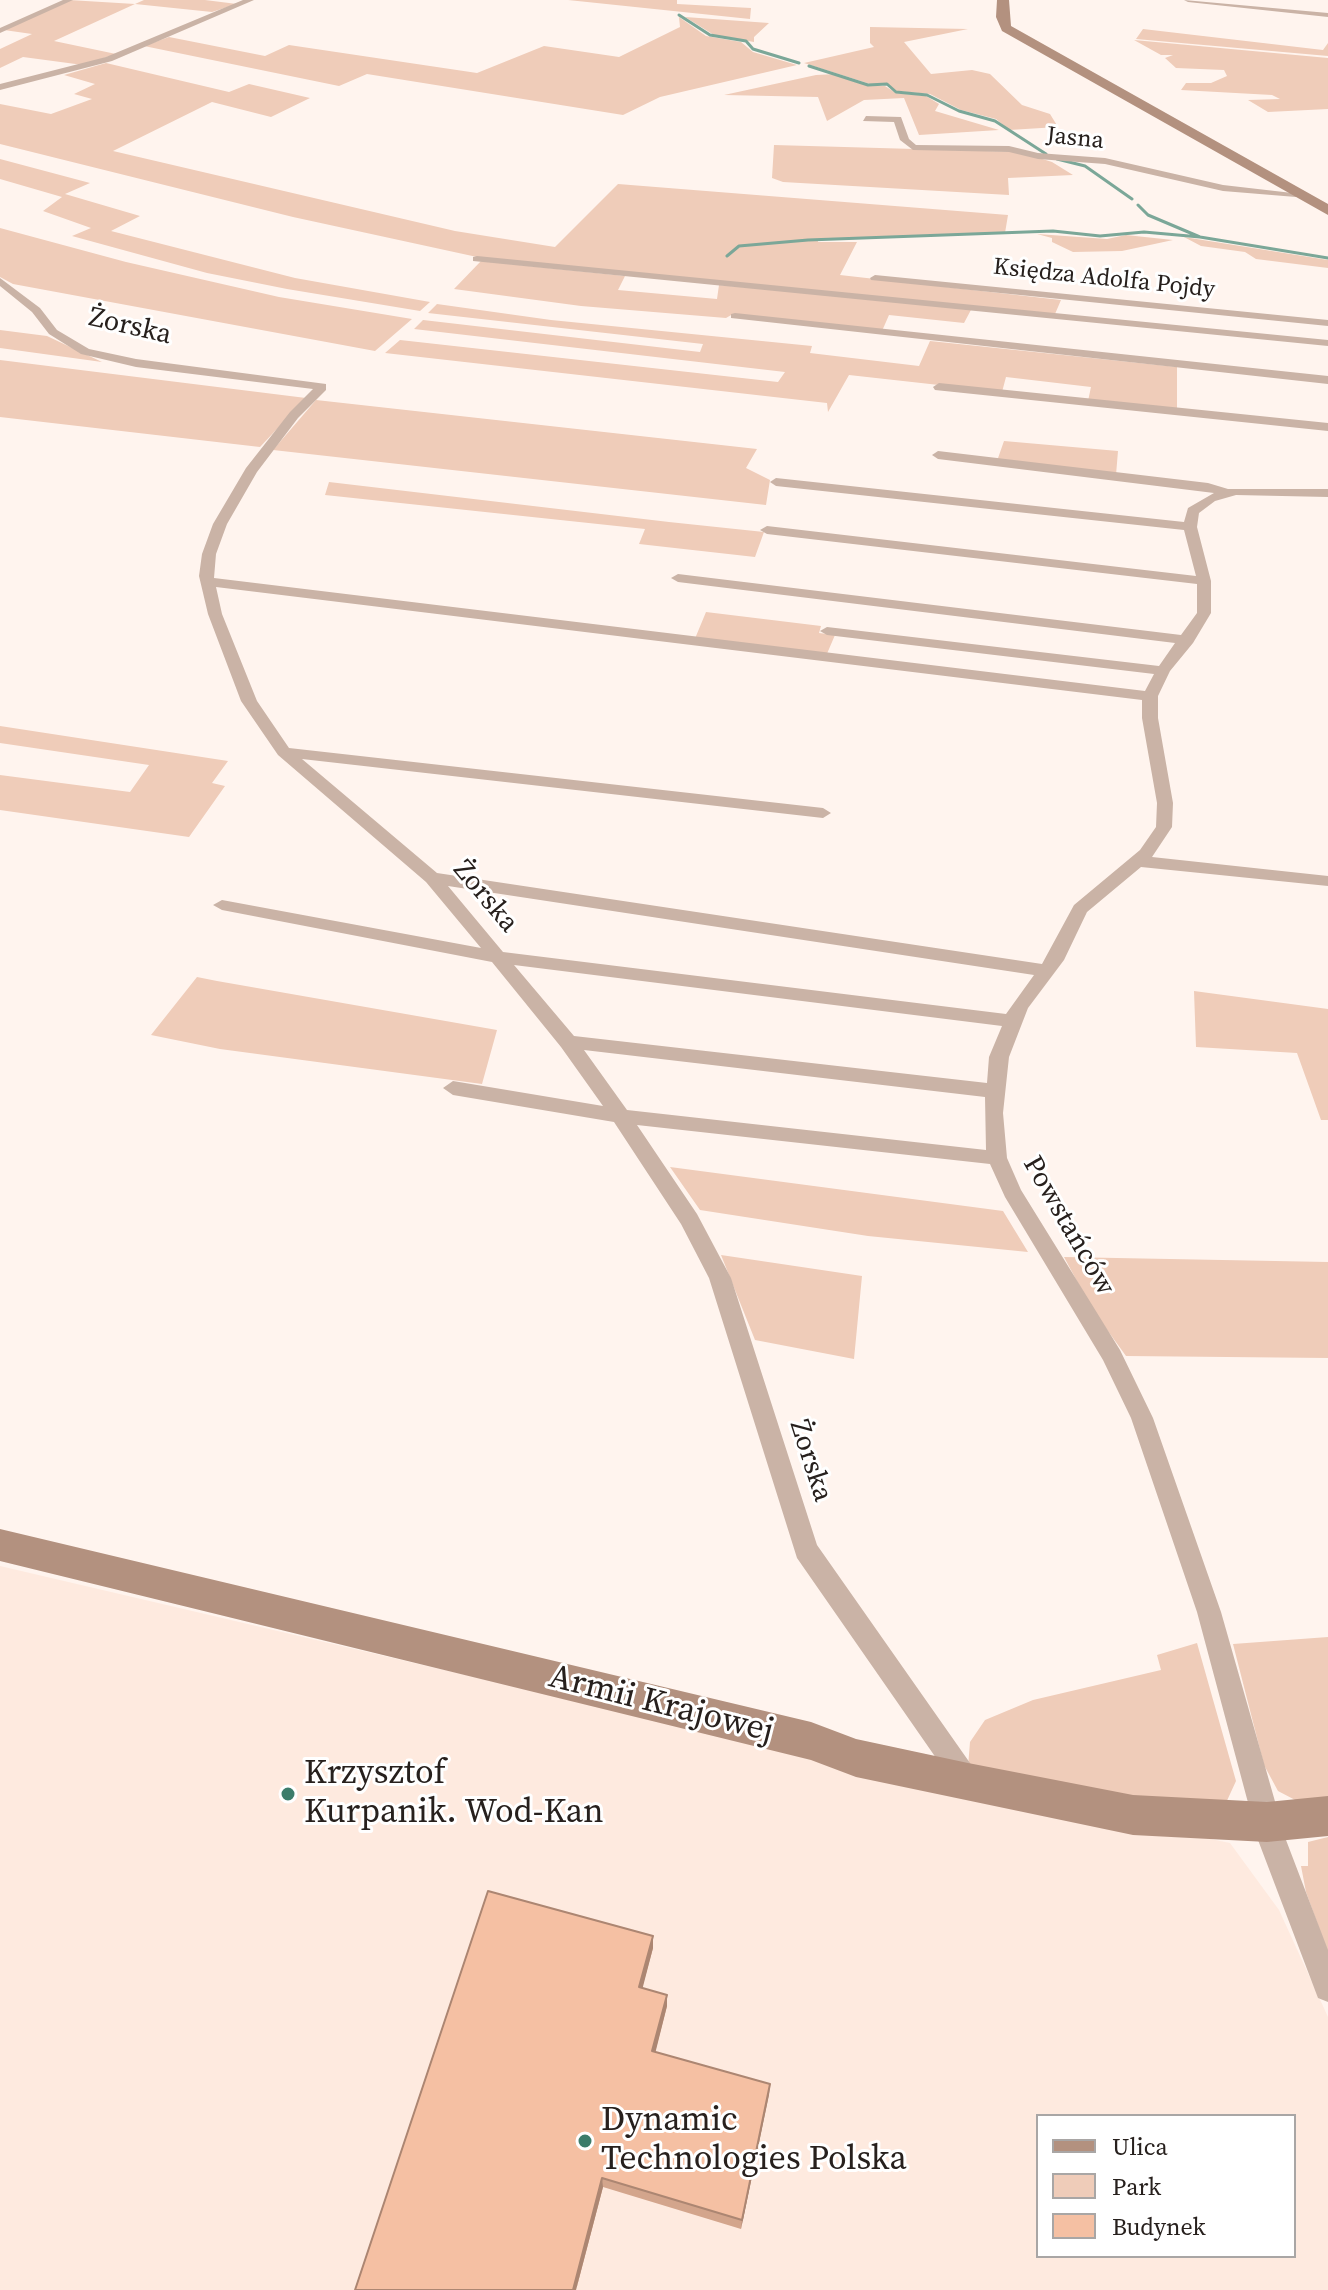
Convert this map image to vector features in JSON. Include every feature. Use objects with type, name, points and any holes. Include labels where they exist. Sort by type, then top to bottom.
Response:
[{"type":"street","points":[[0,31],[69,0]]},
{"type":"street","points":[[0,87],[109,59],[250,0]]},
{"type":"street","points":[[1003,0],[1006,28],[1328,210]]},
{"type":"street","points":[[1188,0],[1328,15]]},
{"type":"street","points":[[0,79],[18,82]]},
{"type":"street","name":"Jasna","points":[[866,119],[898,119],[905,140],[913,147],[1009,149],[1038,156],[1105,161],[1223,188],[1296,194]]},
{"type":"street","points":[[477,259],[1328,343]]},
{"type":"street","name":"Księdza Adolfa Pojdy","points":[[875,278],[1328,323]]},
{"type":"street","name":"Żorska","points":[[0,281],[36,310],[53,332],[85,352],[136,363],[322,387],[264,452],[213,538],[208,582],[215,614],[249,701],[284,752],[432,878],[568,1042],[690,1220],[720,1278],[806,1550],[968,1782]]},
{"type":"street","points":[[735,316],[1328,380]]},
{"type":"street","points":[[939,387],[1328,427]]},
{"type":"street","points":[[938,455],[1208,487],[1227,493],[1328,493]]},
{"type":"street","points":[[776,482],[1190,527]]},
{"type":"street","points":[[208,582],[1150,696],[1163,671],[1188,640],[1204,613],[1204,581],[1190,527],[1191,516],[1199,505],[1227,493]]},
{"type":"street","points":[[767,530],[1204,581]]},
{"type":"street","points":[[678,578],[1188,640]]},
{"type":"street","points":[[827,631],[1163,671]]},
{"type":"street","name":"Powstańców","points":[[1150,696],[1151,728],[1166,815],[1160,837],[1138,861],[1080,909],[1047,971],[1010,1021],[999,1057],[995,1091],[997,1158],[1018,1204],[1112,1356],[1142,1418],[1209,1612],[1267,1822],[1328,1988]]},
{"type":"street","points":[[284,752],[823,813]]},
{"type":"street","points":[[1138,861],[1328,881]]},
{"type":"street","points":[[432,878],[1047,971]]},
{"type":"street","points":[[222,905],[496,957],[1010,1021]]},
{"type":"street","points":[[568,1042],[995,1091]]},
{"type":"street","points":[[453,1088],[620,1116],[997,1158]]},
{"type":"street","name":"Armii Krajowej","points":[[0,1545],[811,1741],[856,1758],[968,1782],[1133,1815],[1267,1822],[1328,1816]]},
{"type":"shaded area","points":[[0,1566],[833,1761],[1230,1843],[1279,1910],[1328,2017],[1328,2290],[0,2290]]},
{"type":"green space","points":[[69,0],[135,4],[54,41],[116,54],[83,65],[23,57],[0,68],[0,49],[32,34],[4,30]]},
{"type":"green space","points":[[144,0],[205,0],[237,4],[212,12],[135,4]]},
{"type":"green space","points":[[568,0],[677,0],[677,4],[751,8],[750,19]]},
{"type":"green space","points":[[679,17],[706,36],[741,42],[753,52],[797,65],[660,97],[623,115],[367,74],[339,86],[144,46],[169,37],[265,56],[289,45],[477,73],[544,46],[619,57],[680,27]]},
{"type":"green space","points":[[685,17],[769,23],[754,37],[754,42],[714,35]]},
{"type":"green space","points":[[870,27],[968,29],[904,42],[931,74],[972,70],[990,74],[1022,105],[1050,114],[1058,127],[1009,130],[996,119],[961,110],[930,94],[896,91],[888,84],[870,84],[804,63],[874,47],[870,43]]},
{"type":"green space","points":[[1143,29],[1323,50],[1328,43],[1328,56],[1136,39]]},
{"type":"green space","points":[[1134,40],[1328,58],[1328,109],[1268,112],[1248,100],[1280,99],[1272,95],[1181,90],[1186,83],[1211,83],[1227,76],[1224,70],[1176,68],[1165,58],[1173,55],[1161,55]]},
{"type":"green space","points":[[106,63],[229,92],[249,84],[310,98],[271,117],[212,102],[113,151],[455,231],[555,247],[618,184],[1008,215],[1005,233],[818,239],[818,242],[857,242],[840,275],[1061,300],[1055,314],[477,257],[293,217],[0,144],[0,104],[51,114],[92,99],[74,94],[95,84],[64,75]]},
{"type":"green space","points":[[836,74],[869,86],[885,86],[896,93],[926,96],[939,104],[935,111],[999,130],[919,135],[904,98],[864,100],[827,121],[818,97],[724,95],[816,75]]},
{"type":"green space","points":[[774,145],[1020,152],[1052,162],[1073,175],[1008,178],[1009,195],[783,182],[772,178]]},
{"type":"green space","points":[[0,159],[90,183],[65,194],[140,216],[111,231],[295,278],[430,302],[420,311],[287,289],[207,273],[72,236],[91,228],[43,211],[62,197],[0,179]]},
{"type":"green space","points":[[0,228],[126,262],[279,297],[412,319],[375,351],[13,284],[0,277]]},
{"type":"green space","points":[[1037,234],[1107,239],[1126,235],[1173,240],[1122,251],[1073,252],[1052,242],[1052,238]]},
{"type":"green space","points":[[1184,237],[1328,260],[1328,268],[1256,259],[1245,252],[1201,246]]},
{"type":"green space","points":[[481,261],[625,276],[618,290],[717,299],[719,285],[972,308],[964,323],[889,315],[882,331],[733,314],[726,318],[581,306],[454,289]]},
{"type":"green space","points":[[437,304],[551,320],[812,346],[810,353],[919,366],[930,341],[1177,367],[1177,411],[1088,401],[1091,387],[1006,377],[1002,392],[849,375],[828,412],[827,403],[385,353],[400,340],[778,382],[785,372],[414,329],[423,320],[700,352],[703,344],[428,313]]},
{"type":"green space","points":[[0,330],[47,336],[102,362],[0,348]]},
{"type":"green space","points":[[0,360],[306,398],[260,447],[0,417]]},
{"type":"green space","points":[[316,400],[757,449],[746,468],[770,480],[766,505],[273,450]]},
{"type":"green space","points":[[1004,441],[1118,451],[1116,475],[997,461]]},
{"type":"green space","points":[[329,482],[764,532],[755,557],[639,544],[645,529],[325,495]]},
{"type":"green space","points":[[706,612],[821,626],[819,633],[835,635],[826,656],[694,641]]},
{"type":"green space","points":[[0,726],[228,761],[212,783],[225,786],[189,837],[0,810],[0,775],[130,792],[149,765],[0,743]]},
{"type":"green space","points":[[197,977],[497,1030],[482,1084],[220,1049],[151,1035]]},
{"type":"green space","points":[[1194,991],[1328,1009],[1328,1120],[1321,1120],[1297,1053],[1196,1047]]},
{"type":"green space","points":[[670,1167],[1003,1211],[1028,1252],[868,1236],[700,1210]]},
{"type":"green space","points":[[721,1255],[862,1276],[854,1359],[755,1340]]},
{"type":"green space","points":[[1064,1257],[1328,1262],[1328,1358],[1126,1356],[1092,1309]]},
{"type":"green space","points":[[1328,1637],[1328,1802],[1299,1802],[1278,1791],[1264,1765],[1233,1644]]},
{"type":"green space","points":[[1197,1643],[1236,1781],[1225,1805],[1199,1807],[968,1767],[970,1742],[985,1720],[1033,1700],[1161,1670],[1157,1655]]},
{"type":"green space","points":[[1328,1837],[1328,1953],[1306,1892],[1301,1866],[1308,1866],[1308,1842]]},
{"type":"building","name":"Dynamic Technologies Polska","points":[[488,1891],[653,1936],[639,1987],[667,1995],[652,2051],[770,2084],[742,2220],[602,2178],[573,2290],[355,2290]]},
{"type":"waterway","points":[[679,15],[710,35],[746,41],[753,49],[799,63]]},
{"type":"waterway","points":[[809,66],[868,85],[887,84],[896,92],[927,95],[959,111],[995,121],[1046,154]]},
{"type":"waterway","points":[[1057,159],[1085,166],[1132,199]]},
{"type":"waterway","points":[[1138,205],[1148,215],[1200,237]]},
{"type":"waterway","points":[[727,256],[739,246],[808,240],[1053,231],[1100,236],[1144,232],[1200,237]]},
{"type":"waterway","points":[[1200,237],[1328,258]]},
{"type":"place","name":"Krzysztof Kurpanik. Wod-Kan","points":[[288,1794]]},
{"type":"place","name":"Dynamic Technologies Polska","points":[[585,2141]]}]
